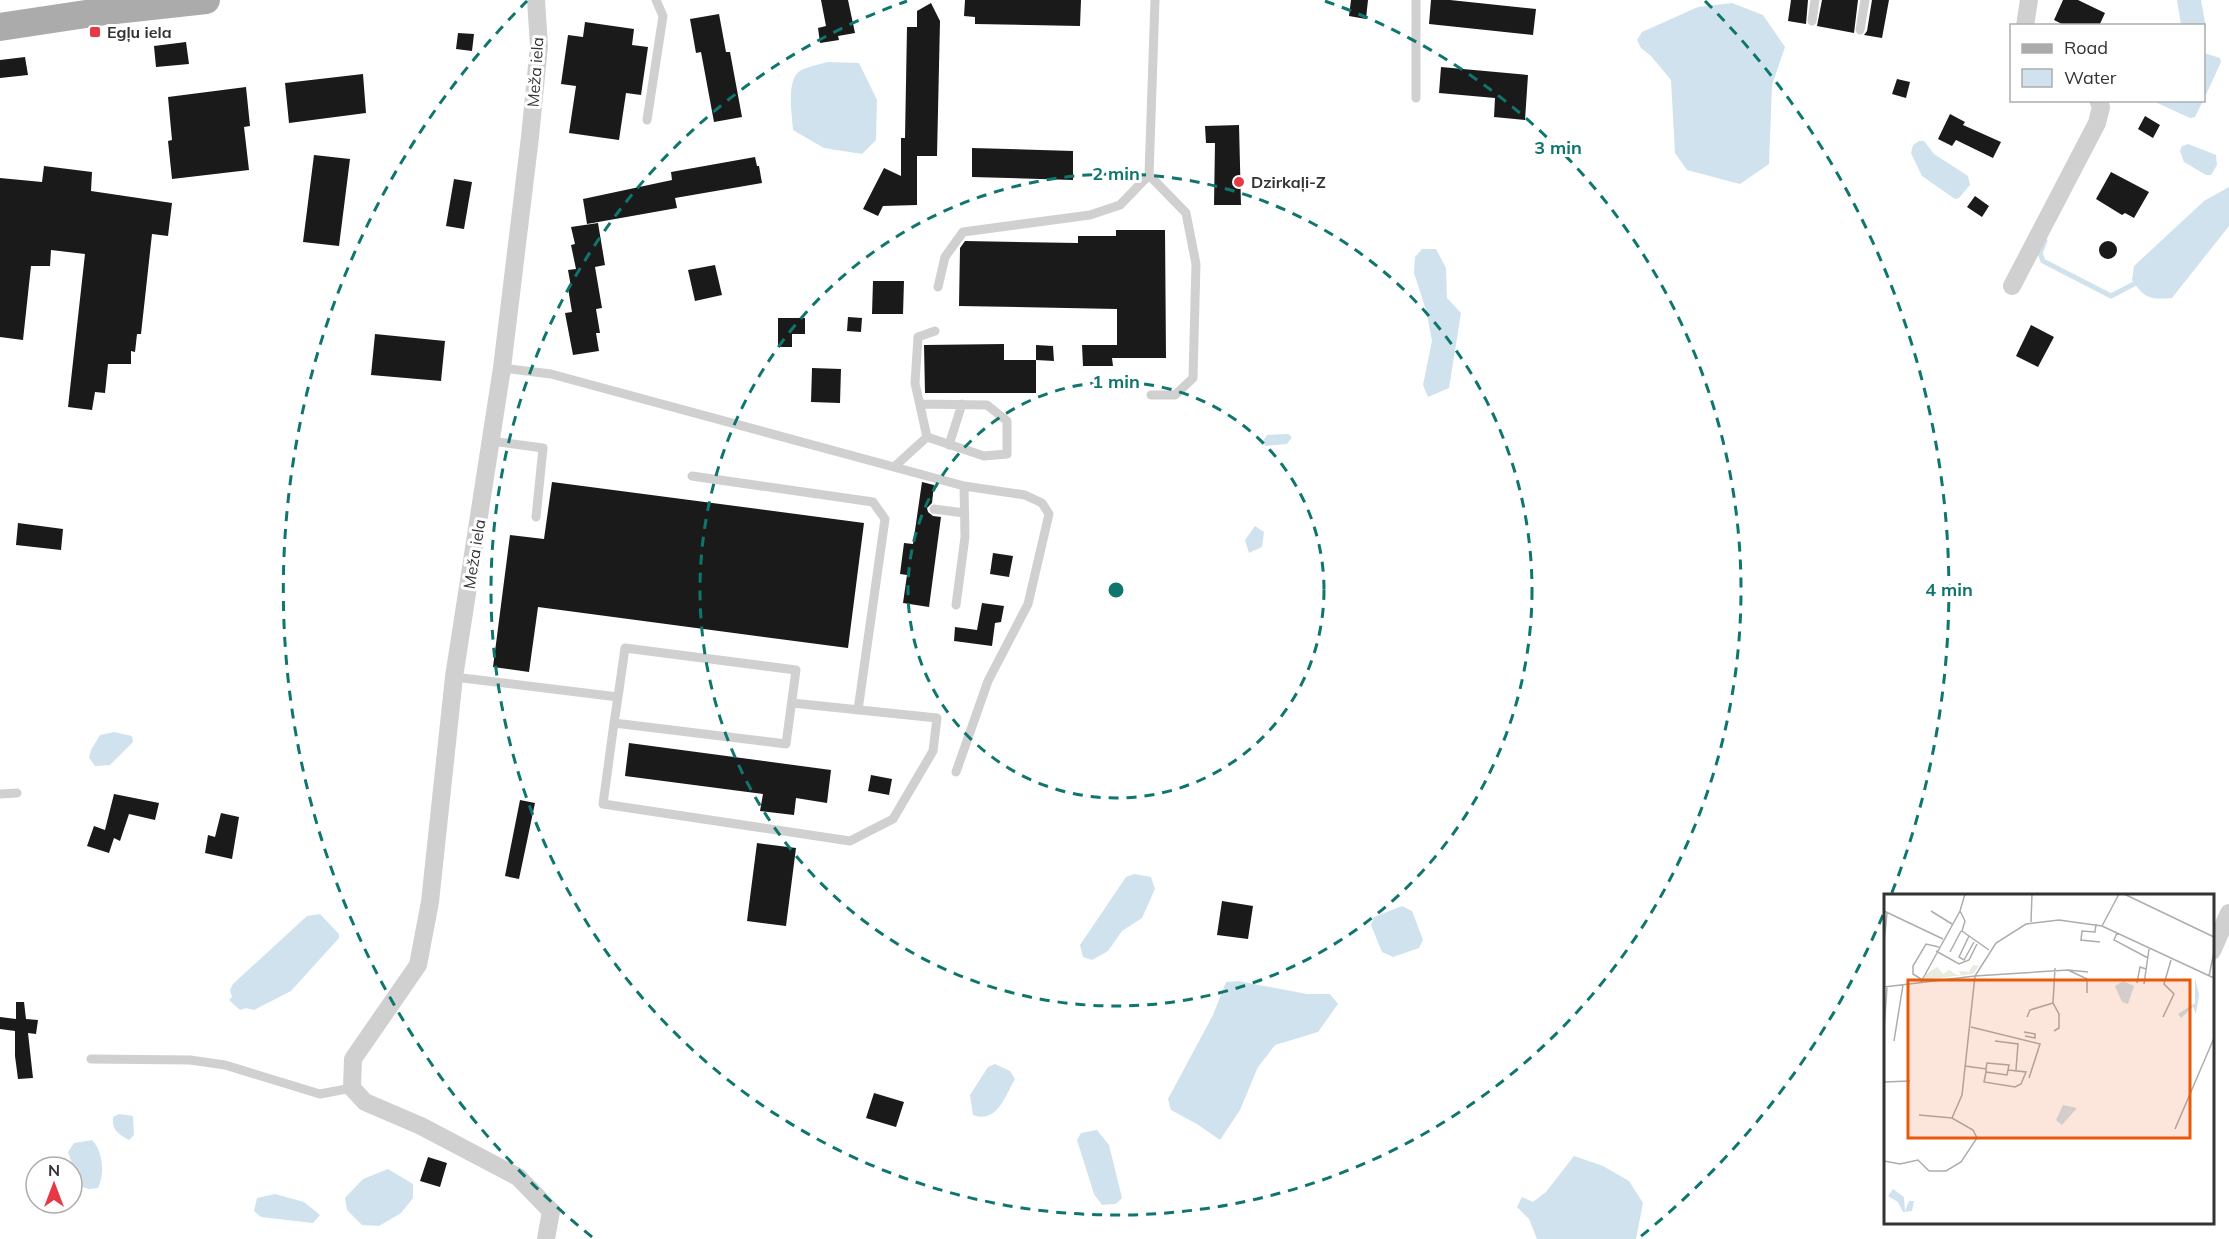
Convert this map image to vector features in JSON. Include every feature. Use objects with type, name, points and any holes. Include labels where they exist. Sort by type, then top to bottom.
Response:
[{"type":"main road","points":[[0,27],[105,6],[206,0]]},
{"type":"street","name":"Meža iela","points":[[352,1088],[353,1059],[418,965],[430,902],[454,677],[502,368],[539,46],[537,0]]},
{"type":"street","points":[[2025,24],[2029,0]]},
{"type":"street","points":[[2012,285],[2097,123],[2101,107],[2099,102]]},
{"type":"street","points":[[2214,947],[2229,913]]},
{"type":"street","points":[[352,1088],[365,1102],[421,1126],[518,1177],[551,1211],[546,1239]]},
{"type":"lane","points":[[647,120],[663,16],[656,0]]},
{"type":"lane","points":[[938,287],[945,256],[963,232],[1090,214],[1120,205],[1149,175],[1155,0]]},
{"type":"lane","points":[[1416,0],[1416,98]]},
{"type":"lane","points":[[1812,21],[1815,0]]},
{"type":"lane","points":[[1860,30],[1865,0]]},
{"type":"lane","points":[[1149,175],[1186,213],[1196,264],[1193,378],[1175,395],[1151,395]]},
{"type":"lane","points":[[927,437],[915,383],[918,337],[935,331]]},
{"type":"lane","points":[[502,368],[551,374],[964,486],[1025,495],[1042,503],[1049,514],[1028,604],[988,681],[956,772]]},
{"type":"lane","points":[[920,404],[987,405],[1007,421],[1007,454],[984,456],[927,437]]},
{"type":"lane","points":[[949,445],[962,404]]},
{"type":"lane","points":[[894,467],[927,437]]},
{"type":"lane","points":[[491,441],[543,448],[536,517]]},
{"type":"lane","points":[[692,476],[873,502],[885,519],[858,710]]},
{"type":"lane","points":[[956,605],[965,537],[964,486]]},
{"type":"lane","points":[[934,509],[964,513]]},
{"type":"lane","points":[[614,723],[786,744],[796,670],[625,648],[614,723],[603,804],[850,841],[893,819],[933,751],[937,718],[792,703]]},
{"type":"lane","points":[[454,677],[618,697]]},
{"type":"lane","points":[[0,794],[17,793]]},
{"type":"lane","points":[[91,1059],[190,1060],[225,1065],[320,1094],[352,1088]]},
{"type":"water","points":[[2177,0],[2201,0],[2206,28],[2205,24],[2181,24]]},
{"type":"water","points":[[1732,3],[1763,15],[1785,47],[1772,85],[1769,164],[1740,184],[1687,170],[1675,153],[1671,80],[1651,56],[1641,48],[1637,40],[1642,32],[1698,7]]},
{"type":"water","points":[[2205,53],[2220,58],[2221,62],[2205,97]]},
{"type":"water","points":[[827,62],[859,63],[877,100],[876,140],[862,154],[824,148],[793,130],[791,89],[796,75],[803,69]]},
{"type":"water","points":[[2155,102],[2202,102],[2195,117],[2190,118]]},
{"type":"water","points":[[1924,141],[1934,154],[1968,176],[1970,185],[1959,198],[1955,199],[1922,176],[1911,153],[1913,145]]},
{"type":"water","points":[[2188,144],[2216,155],[2217,165],[2211,175],[2206,175],[2184,162],[2180,151],[2182,146]]},
{"type":"water","points":[[2229,187],[2229,226],[2172,298],[2153,298],[2140,291],[2132,280],[2134,266],[2204,201]]},
{"type":"water","points":[[1422,249],[1436,249],[1446,268],[1447,298],[1461,313],[1449,388],[1428,397],[1423,385],[1432,341],[1426,310],[1414,273],[1415,257]]},
{"type":"water","points":[[1288,434],[1292,437],[1287,444],[1265,446],[1263,441],[1267,435]]},
{"type":"water","points":[[1255,526],[1264,532],[1262,547],[1249,553],[1245,540]]},
{"type":"water","points":[[114,732],[132,736],[133,742],[110,765],[95,766],[89,758],[91,750],[100,735]]},
{"type":"water","points":[[1134,874],[1151,877],[1155,889],[1142,918],[1122,931],[1108,951],[1092,960],[1083,957],[1080,945],[1126,877]]},
{"type":"water","points":[[1402,906],[1412,911],[1423,940],[1419,948],[1393,957],[1382,952],[1371,925],[1374,917]]},
{"type":"water","points":[[320,914],[339,934],[339,938],[291,991],[254,1010],[246,1008],[240,1010],[229,1000],[232,997],[230,990],[233,984],[307,916]]},
{"type":"water","points":[[1238,981],[1307,994],[1330,994],[1338,1004],[1318,1032],[1275,1045],[1258,1067],[1240,1110],[1220,1140],[1171,1110],[1168,1099],[1213,1015],[1226,982]]},
{"type":"water","points":[[995,1064],[1010,1071],[1015,1079],[1004,1100],[994,1112],[981,1117],[973,1115],[970,1095],[988,1067]]},
{"type":"water","points":[[119,1114],[133,1116],[134,1135],[129,1140],[115,1129],[113,1117]]},
{"type":"water","points":[[1097,1130],[1109,1145],[1122,1198],[1116,1204],[1102,1205],[1094,1194],[1077,1140],[1081,1133]]},
{"type":"water","points":[[92,1140],[99,1150],[102,1170],[98,1188],[84,1187],[84,1155],[69,1155],[68,1152],[74,1143]]},
{"type":"water","points":[[1574,1156],[1603,1166],[1629,1181],[1643,1203],[1636,1239],[1537,1239],[1529,1219],[1517,1207],[1522,1197],[1533,1202],[1546,1192]]},
{"type":"water","points":[[388,1169],[413,1184],[413,1198],[401,1213],[379,1226],[362,1225],[347,1210],[345,1198],[363,1179]]},
{"type":"water","points":[[275,1194],[304,1202],[320,1215],[313,1223],[261,1217],[254,1211],[257,1198]]},
{"type":"building","points":[[821,0],[848,0],[855,33],[838,36],[839,40],[820,43],[818,28],[826,26]]},
{"type":"building","points":[[965,0],[1081,0],[1080,26],[975,24],[975,17],[964,16]]},
{"type":"building","points":[[1351,0],[1368,0],[1366,19],[1349,16]]},
{"type":"building","points":[[1431,0],[1536,9],[1533,35],[1429,24]]},
{"type":"building","points":[[1791,0],[1808,0],[1806,24],[1788,21]]},
{"type":"building","points":[[1822,0],[1858,0],[1854,33],[1817,26]]},
{"type":"building","points":[[1872,0],[1889,0],[1882,38],[1864,35],[1867,31]]},
{"type":"building","points":[[2063,0],[2078,0],[2105,13],[2100,24],[2062,24],[2054,20]]},
{"type":"building","points":[[931,3],[940,21],[937,156],[917,156],[917,205],[883,206],[878,216],[863,209],[884,168],[901,176],[901,138],[905,138],[907,27],[917,27],[917,11]]},
{"type":"building","points":[[719,14],[726,52],[730,52],[742,117],[714,122],[701,52],[696,53],[690,19]]},
{"type":"building","points":[[585,22],[634,29],[632,45],[648,47],[641,95],[626,93],[619,140],[569,133],[576,86],[561,84],[568,35],[583,37]]},
{"type":"building","points":[[458,33],[474,34],[472,51],[456,49]]},
{"type":"building","points":[[186,42],[189,64],[156,67],[154,46]]},
{"type":"building","points":[[25,57],[28,75],[0,78],[0,60]]},
{"type":"building","points":[[1441,67],[1528,75],[1525,120],[1494,117],[1495,98],[1439,93]]},
{"type":"building","points":[[363,74],[366,113],[289,123],[285,83]]},
{"type":"building","points":[[1897,79],[1910,82],[1906,98],[1892,94]]},
{"type":"building","points":[[246,87],[250,126],[244,127],[249,170],[172,179],[168,141],[172,140],[168,97]]},
{"type":"building","points":[[1950,114],[1965,122],[1963,125],[2001,142],[1993,158],[1956,140],[1952,146],[1938,139]]},
{"type":"building","points":[[2145,116],[2160,125],[2153,138],[2138,129]]},
{"type":"building","points":[[1239,125],[1241,205],[1214,205],[1215,143],[1206,143],[1205,126]]},
{"type":"building","points":[[972,148],[1073,151],[1073,180],[972,177]]},
{"type":"building","points":[[314,155],[350,159],[339,246],[303,242]]},
{"type":"building","points":[[755,157],[762,183],[675,198],[677,208],[587,224],[583,199],[672,180],[671,172]]},
{"type":"building","points":[[44,166],[92,172],[91,191],[172,203],[168,236],[152,234],[141,334],[137,334],[135,352],[131,351],[131,364],[108,364],[105,393],[95,392],[92,410],[68,407],[85,254],[51,250],[50,266],[31,266],[23,340],[0,337],[0,178],[42,182]]},
{"type":"building","points":[[2111,172],[2149,192],[2134,218],[2125,213],[2122,215],[2096,199]]},
{"type":"building","points":[[454,179],[472,182],[464,229],[446,226]]},
{"type":"building","points":[[1975,196],[1989,206],[1982,217],[1967,207]]},
{"type":"building","points":[[598,223],[605,265],[595,267],[602,308],[596,309],[600,333],[596,333],[599,351],[573,355],[565,313],[572,312],[568,270],[576,269],[571,245],[575,244],[571,227]]},
{"type":"building","points":[[1116,230],[1165,230],[1166,358],[1112,358],[1113,366],[1083,366],[1082,345],[1117,345],[1117,309],[959,306],[960,248],[965,241],[1078,243],[1078,236],[1116,236]]},
{"type":"building","points":[[2108,241],[2114,244],[2117,250],[2114,256],[2108,259],[2102,256],[2099,250],[2102,244]]},
{"type":"building","points":[[715,265],[722,295],[695,301],[688,270]]},
{"type":"building","points":[[873,281],[904,281],[903,314],[872,314]]},
{"type":"building","points":[[848,317],[862,318],[861,332],[847,331]]},
{"type":"building","points":[[778,318],[805,318],[805,334],[792,334],[792,347],[778,347]]},
{"type":"building","points":[[2031,325],[2054,337],[2038,367],[2016,356]]},
{"type":"building","points":[[375,334],[445,341],[441,381],[371,375]]},
{"type":"building","points":[[1004,344],[1004,360],[1036,360],[1036,393],[925,393],[924,345]]},
{"type":"building","points":[[1036,345],[1053,346],[1054,361],[1036,360]]},
{"type":"building","points":[[812,368],[841,369],[840,403],[811,402]]},
{"type":"building","points":[[552,482],[864,523],[848,648],[538,607],[529,672],[493,667],[510,535],[544,539]]},
{"type":"building","points":[[922,482],[934,485],[932,503],[927,508],[933,516],[941,517],[929,607],[903,603],[907,575],[900,574],[904,543],[913,544]]},
{"type":"building","points":[[18,523],[63,529],[61,550],[16,545]]},
{"type":"building","points":[[993,553],[1013,556],[1009,577],[990,574]]},
{"type":"building","points":[[982,603],[1004,606],[1001,622],[995,623],[992,646],[954,641],[955,627],[977,630]]},
{"type":"building","points":[[629,743],[831,770],[827,803],[796,798],[794,815],[760,811],[763,794],[625,776]]},
{"type":"building","points":[[871,775],[892,779],[889,795],[868,791]]},
{"type":"building","points":[[114,794],[159,803],[155,820],[129,814],[120,841],[114,838],[109,853],[87,846],[94,826],[105,830]]},
{"type":"building","points":[[520,800],[535,803],[519,879],[505,876]]},
{"type":"building","points":[[221,813],[239,817],[232,859],[205,853],[208,835],[215,837]]},
{"type":"building","points":[[757,843],[796,848],[786,926],[747,921]]},
{"type":"building","points":[[1222,901],[1253,906],[1248,939],[1217,935]]},
{"type":"building","points":[[16,1002],[24,1002],[26,1019],[38,1020],[36,1034],[28,1033],[33,1078],[18,1079],[15,1031],[0,1029],[0,1017],[16,1019]]},
{"type":"building","points":[[874,1093],[904,1102],[896,1127],[866,1118]]},
{"type":"building","points":[[428,1157],[447,1163],[440,1187],[420,1181]]},
{"type":"waterway","points":[[2045,241],[2040,253],[2043,261],[2111,296],[2134,284]]},
{"type":"place","name":"Egļu iela","points":[[95,32]]},
{"type":"place","name":"Dzirkaļi-Z","points":[[1239,182]]}]
